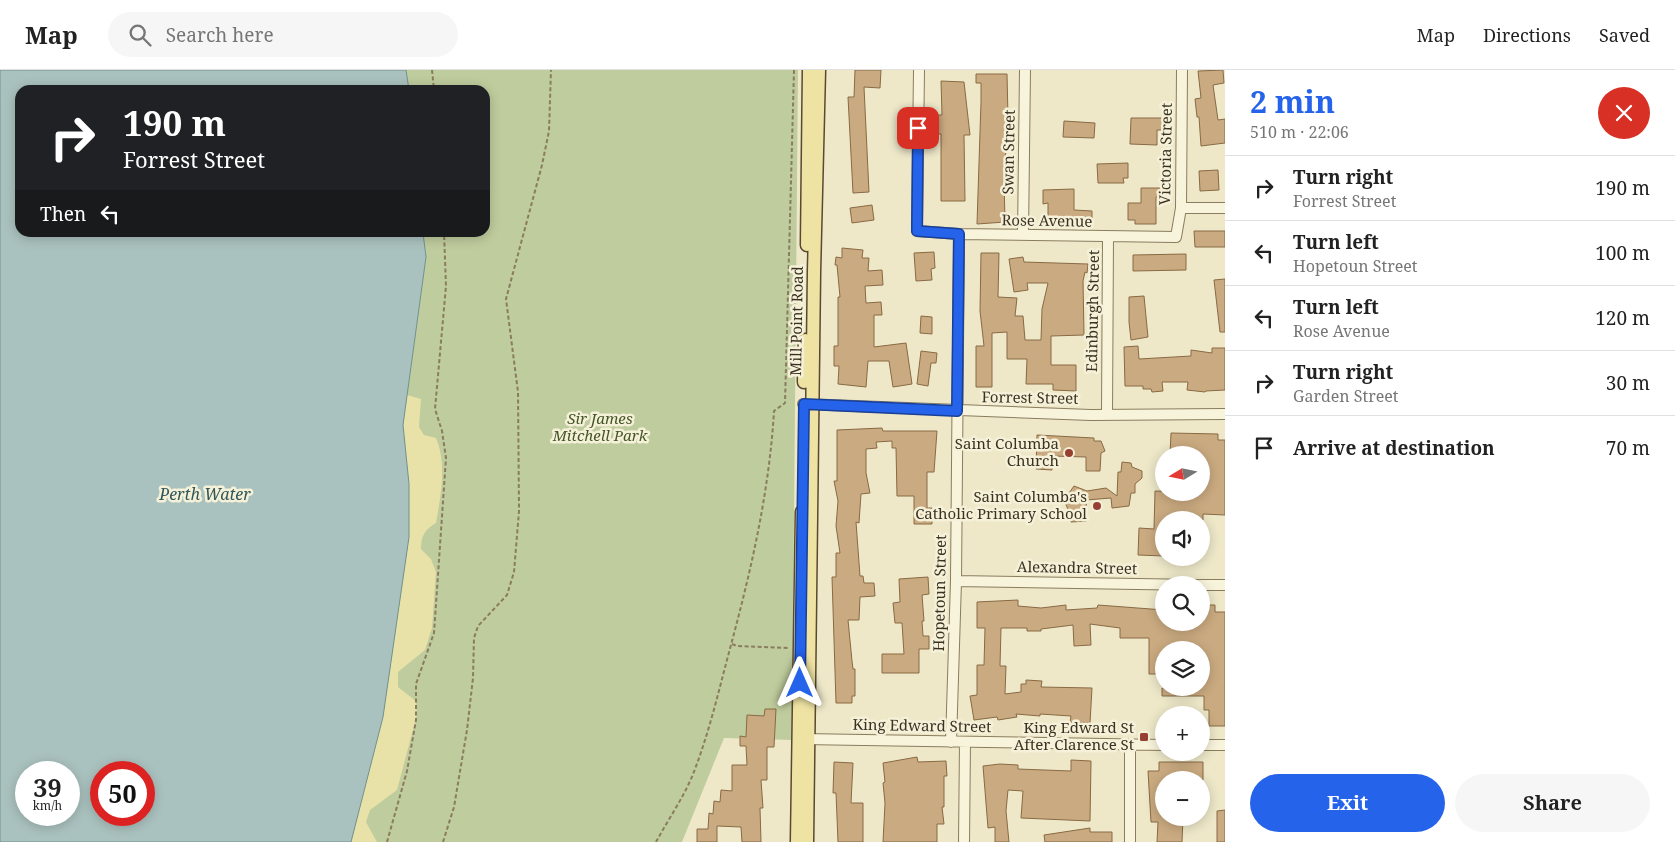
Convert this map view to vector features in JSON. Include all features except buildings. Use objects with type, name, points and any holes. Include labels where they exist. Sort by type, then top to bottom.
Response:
[{"type":"main road","name":"Mill Point Road","points":[[807,842],[804,739],[809,70]]},
{"type":"main road","name":"Mill Point Road","points":[[808,404],[819,70]]},
{"type":"main road","name":"Mill Point Road","points":[[797,842],[804,739]]},
{"type":"street","name":"Rose Avenue","points":[[919,70],[917,231],[959,234],[1176,237]]},
{"type":"street","name":"Swan Street","points":[[1023,235],[1025,70]]},
{"type":"street","name":"Victoria Street","points":[[1176,237],[1181,208],[1182,70]]},
{"type":"street","points":[[1181,208],[1225,208]]},
{"type":"street","name":"Hopetoun Street","points":[[951,742],[956,581],[959,234]]},
{"type":"street","name":"Edinburgh Street","points":[[1107,415],[1108,237]]},
{"type":"street","name":"Forrest Street","points":[[808,404],[957,411],[1107,415],[1225,414]]},
{"type":"street","name":"Alexandra Street","points":[[956,581],[1155,584]]},
{"type":"street","name":"Alexandra Street","points":[[1210,585],[1225,586]]},
{"type":"street","name":"King Edward Street","points":[[804,739],[1155,745]]},
{"type":"street","points":[[964,842],[965,742]]},
{"type":"street","points":[[1130,744],[1130,842]]},
{"type":"street","points":[[1210,745],[1225,746]]},
{"type":"path","points":[[432,70],[434,85]]},
{"type":"path","points":[[442,842],[454,807],[467,730],[473,678],[474,638],[478,626],[507,595],[514,572],[519,512],[518,392],[506,299],[542,165],[549,131],[551,70]]},
{"type":"path","points":[[656,842],[695,770],[747,586],[765,503],[772,458],[774,411],[786,403],[794,70]]},
{"type":"path","points":[[387,842],[407,772],[416,720],[416,684],[434,633],[446,458],[442,432],[435,409],[446,286],[444,237]]},
{"type":"path","points":[[732,644],[738,646],[790,648]]},
{"type":"green space","name":"Sir James Mitchell Park","points":[[406,70],[798,70],[792,740],[724,738],[682,842],[351,842],[383,717],[409,537],[409,484],[403,425],[426,257],[424,237],[490,237],[490,85],[408,85]]},
{"type":"sand","points":[[407,395],[421,399],[419,427],[424,435],[436,438],[441,458],[442,480],[436,523],[424,533],[421,544],[421,549],[431,559],[436,572],[432,628],[425,650],[398,672],[398,687],[416,701],[417,715],[397,790],[370,810],[366,822],[377,842],[351,842],[383,717],[409,537],[409,484],[403,425]]},
{"type":"water","name":"Perth Water","points":[[0,70],[406,70],[408,85],[15,85],[15,237],[424,237],[426,257],[403,425],[409,484],[409,537],[383,717],[351,842],[0,842]]},
{"type":"place","name":"Saint Columba Church","points":[[1069,453]]},
{"type":"place","name":"Saint Columba's Catholic Primary School","points":[[1097,506]]},
{"type":"place","name":"King Edward St After Clarence St","points":[[1144,737]]},
{"type":"route","points":[[800,683],[804,404],[957,411],[959,234],[917,231],[918,128]]}]
